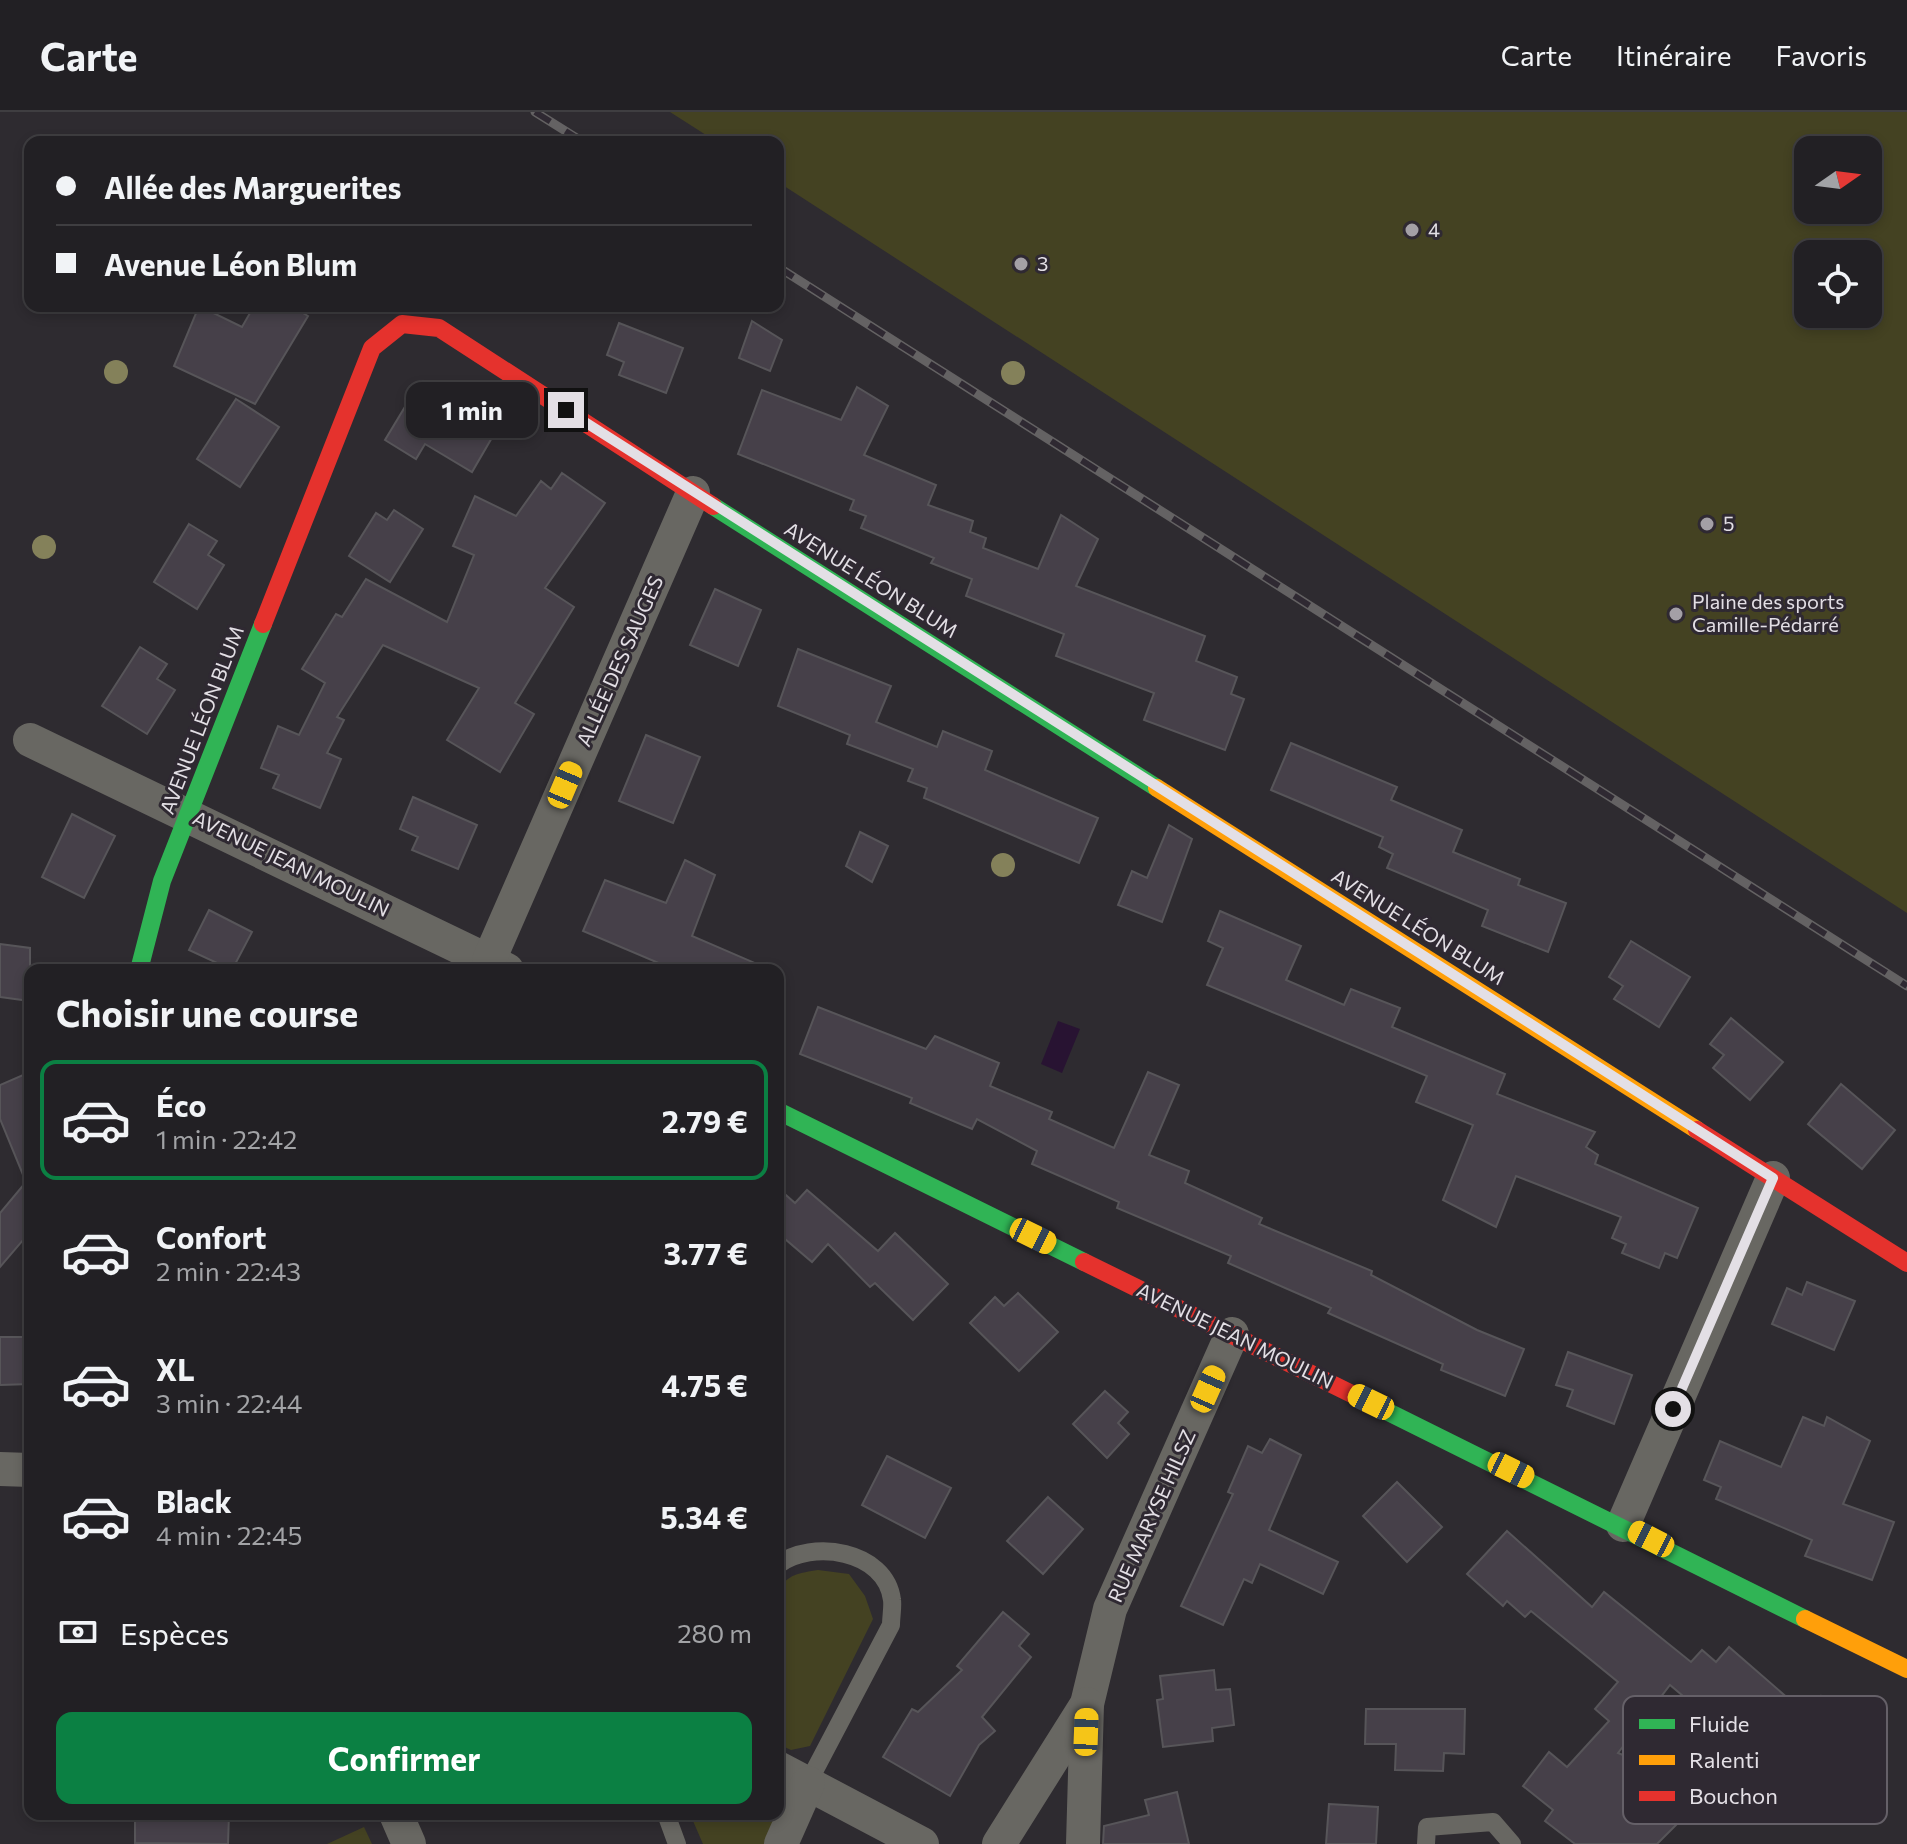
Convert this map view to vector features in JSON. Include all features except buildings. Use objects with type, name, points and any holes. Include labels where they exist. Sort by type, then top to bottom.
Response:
[{"type":"street","name":"AVENUE LÉON BLUM","points":[[141,964],[162,881],[372,348],[402,324],[439,328],[693,493],[1907,1263]]},
{"type":"street","name":"ALLÉE DES SAUGES","points":[[498,964],[693,493]]},
{"type":"street","name":"AVENUE JEAN MOULIN","points":[[30,740],[496,964]]},
{"type":"street","name":"AVENUE JEAN MOULIN","points":[[784,1114],[1623,1525],[1907,1669]]},
{"type":"street","points":[[1623,1525],[1773,1178]]},
{"type":"street","name":"RUE MARYSE HILSZ","points":[[1083,1844],[1087,1704],[1110,1609],[1232,1334]]},
{"type":"street","points":[[0,1469],[24,1470]]},
{"type":"street","name":"RUE MARYSE HILSZ","points":[[999,1844],[1087,1704]]},
{"type":"street","points":[[781,1844],[793,1776],[922,1844]]},
{"type":"street","points":[[399,1820],[409,1844]]},
{"type":"lane","points":[[784,1560],[789,1556],[827,1549],[876,1568],[892,1598],[891,1625],[793,1776]]},
{"type":"lane","points":[[668,1820],[677,1844]]},
{"type":"lane","points":[[1426,1844],[1427,1827],[1493,1822],[1512,1844]]},
{"type":"shaded area","name":"Plaine des sports Camille-Pédarré","points":[[670,112],[1907,112],[1907,913],[784,186],[784,136],[708,136]]},
{"type":"shaded area","points":[[1058,1021],[1080,1029],[1062,1073],[1041,1064]]},
{"type":"shaded area","points":[[818,1570],[849,1574],[865,1596],[873,1619],[810,1746],[791,1750],[784,1747],[784,1583],[800,1573]]},
{"type":"shaded area","points":[[693,1820],[775,1820],[764,1844],[703,1844]]},
{"type":"shaded area","points":[[364,1827],[372,1844],[327,1844]]},
{"type":"railway","points":[[535,112],[573,136]]},
{"type":"railway","points":[[784,271],[1907,986]]},
{"type":"traffic: fast","points":[[713,506],[1157,788]]},
{"type":"traffic: fast","points":[[141,964],[162,881],[263,624]]},
{"type":"traffic: fast","points":[[784,1114],[1084,1262]]},
{"type":"traffic: fast","points":[[1360,1398],[1805,1619]]},
{"type":"traffic: slow","points":[[1157,788],[1697,1130]]},
{"type":"traffic: slow","points":[[1805,1619],[1907,1669]]},
{"type":"traffic: jam","points":[[263,624],[372,348],[402,324],[439,328],[713,506]]},
{"type":"traffic: jam","points":[[1697,1130],[1907,1263]]},
{"type":"traffic: jam","points":[[1084,1262],[1360,1398]]},
{"type":"place","name":"4","points":[[1412,230]]},
{"type":"place","name":"3","points":[[1021,264]]},
{"type":"place","name":"5","points":[[1707,524]]},
{"type":"place","name":"Plaine des sports Camille-Pédarré","points":[[1676,614]]},
{"type":"route","points":[[566,410],[1773,1178],[1673,1409]]}]
